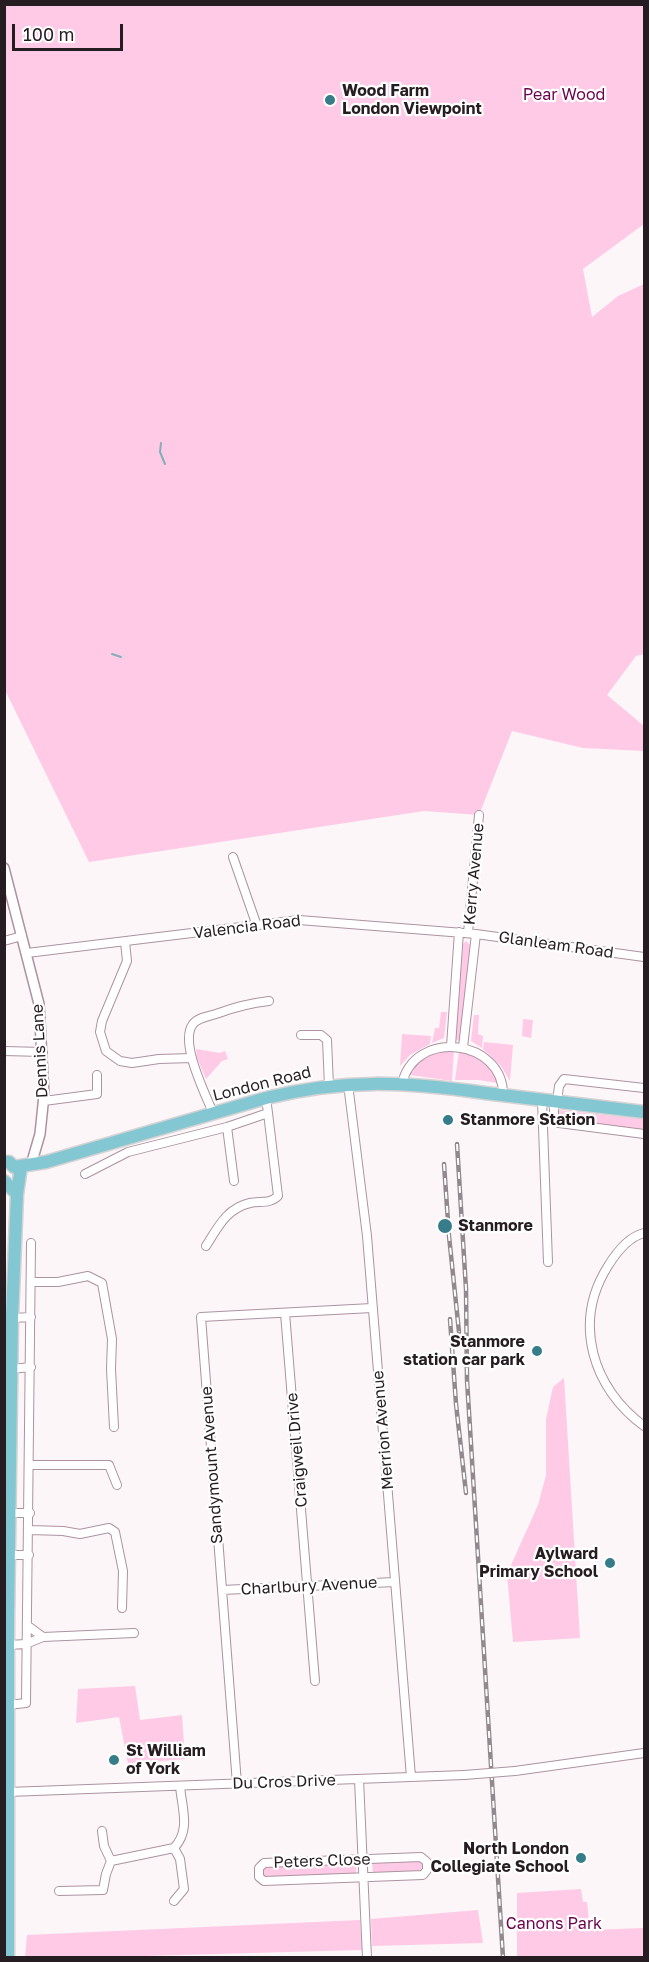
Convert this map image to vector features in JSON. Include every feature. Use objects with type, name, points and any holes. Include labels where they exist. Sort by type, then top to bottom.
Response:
[{"type":"main road","name":"London Road","points":[[15,1166],[65,1158],[141,1133],[301,1089],[348,1084],[402,1084],[645,1113]]},
{"type":"main road","points":[[8,1958],[6,1603],[12,1318],[9,1295],[17,1194],[15,1166]]},
{"type":"main road","points":[[4,1181],[17,1194]]},
{"type":"street","name":"Kerry Avenue","points":[[464,1047],[479,815]]},
{"type":"street","points":[[233,857],[257,926]]},
{"type":"street","name":"Dennis Lane","points":[[4,868],[39,1005],[43,1053],[44,1101],[40,1134],[15,1166]]},
{"type":"street","name":"Valencia Road","points":[[27,953],[302,920],[472,933]]},
{"type":"street","name":"Kerry Avenue","points":[[451,1046],[459,932]]},
{"type":"street","name":"Glanleam Road","points":[[472,933],[645,957]]},
{"type":"street","points":[[4,941],[22,936]]},
{"type":"street","points":[[125,942],[127,961],[100,1032],[105,1051],[120,1061],[132,1063],[192,1058]]},
{"type":"street","points":[[213,1113],[192,1058],[189,1032],[192,1025],[196,1021],[228,1010],[269,1001]]},
{"type":"street","points":[[301,1035],[321,1035],[327,1040],[328,1086]]},
{"type":"street","points":[[402,1084],[405,1072],[417,1058],[432,1050],[451,1046],[464,1047],[492,1066],[502,1081],[503,1095]]},
{"type":"street","points":[[4,1051],[43,1053]]},
{"type":"street","points":[[44,1101],[98,1094],[97,1075]]},
{"type":"street","points":[[548,1262],[551,1101],[559,1086],[564,1079],[645,1088]]},
{"type":"street","name":"Merrion Avenue","points":[[348,1084],[367,1236],[411,1777]]},
{"type":"street","points":[[206,1246],[232,1210],[252,1202],[273,1201],[278,1196],[266,1098]]},
{"type":"street","points":[[551,1101],[554,1119],[559,1124],[645,1134]]},
{"type":"street","points":[[85,1174],[128,1152],[227,1127],[268,1113]]},
{"type":"street","points":[[227,1127],[234,1181]]},
{"type":"street","points":[[141,1133],[145,1148]]},
{"type":"street","points":[[645,1233],[626,1244],[613,1257],[595,1296],[590,1324],[592,1351],[604,1382],[622,1408],[645,1426]]},
{"type":"street","points":[[8,1705],[26,1703],[30,1530],[31,1243]]},
{"type":"street","points":[[32,1282],[58,1282],[88,1276],[102,1283],[112,1339],[114,1427]]},
{"type":"street","name":"Sandymount Avenue","points":[[237,1784],[201,1317],[372,1308]]},
{"type":"street","name":"Craigweil Drive","points":[[285,1313],[315,1681]]},
{"type":"street","points":[[12,1318],[31,1317]]},
{"type":"street","points":[[11,1370],[31,1367]]},
{"type":"street","points":[[30,1464],[109,1465],[117,1485]]},
{"type":"street","points":[[9,1513],[30,1513]]},
{"type":"street","points":[[30,1530],[80,1534],[109,1528],[115,1532],[123,1571],[122,1608]]},
{"type":"street","points":[[7,1563],[29,1555]]},
{"type":"street","name":"Charlbury Avenue","points":[[222,1590],[395,1582]]},
{"type":"street","points":[[28,1626],[43,1637]]},
{"type":"street","points":[[7,1653],[43,1637],[134,1633]]},
{"type":"street","name":"Du Cros Drive","points":[[8,1792],[464,1775],[519,1771],[645,1753]]},
{"type":"street","points":[[359,1779],[367,1958]]},
{"type":"street","points":[[111,1862],[174,1848],[181,1840],[185,1829],[180,1786]]},
{"type":"street","points":[[59,1891],[103,1890],[111,1862],[104,1846],[102,1832]]},
{"type":"street","points":[[174,1848],[180,1859],[184,1889],[174,1901]]},
{"type":"street","name":"Peters Close","points":[[421,1857],[426,1862],[428,1870],[423,1875],[364,1879],[264,1881],[259,1877],[259,1868],[264,1863],[421,1857]]},
{"type":"green space","name":"Pear Wood","points":[[4,5],[644,5],[644,224],[583,269],[592,317],[618,296],[644,284],[644,654],[636,656],[607,695],[644,726],[644,751],[583,748],[512,731],[479,815],[424,811],[89,862],[5,690]]},
{"type":"green space","points":[[466,941],[470,945],[461,1038],[458,1041],[455,1038],[463,944]]},
{"type":"green space","points":[[441,1012],[447,1012],[444,1038],[432,1043],[435,1028],[439,1028]]},
{"type":"green space","points":[[474,1015],[479,1015],[478,1034],[483,1036],[482,1048],[471,1041]]},
{"type":"green space","points":[[523,1019],[533,1020],[531,1038],[522,1036]]},
{"type":"green space","points":[[402,1034],[431,1036],[430,1044],[410,1055],[400,1066]]},
{"type":"green space","points":[[484,1042],[513,1045],[510,1081],[501,1066],[483,1049]]},
{"type":"green space","points":[[196,1049],[220,1053],[225,1051],[228,1059],[222,1061],[206,1079],[197,1058]]},
{"type":"green space","points":[[454,1050],[452,1081],[410,1075],[410,1072],[424,1059],[441,1052]]},
{"type":"green space","points":[[459,1051],[488,1066],[498,1083],[455,1080]]},
{"type":"green space","points":[[558,1110],[644,1119],[644,1131],[562,1121],[557,1118]]},
{"type":"green space","points":[[564,1378],[580,1638],[513,1642],[507,1574],[538,1505],[546,1475],[546,1419],[553,1387]]},
{"type":"green space","points":[[135,1686],[140,1720],[182,1715],[185,1759],[128,1764],[119,1717],[76,1723],[78,1689]]},
{"type":"green space","points":[[422,1860],[423,1871],[373,1873],[372,1862]]},
{"type":"green space","points":[[356,1863],[356,1875],[263,1877],[263,1866]]},
{"type":"green space","name":"Canons Park","points":[[581,1889],[583,1902],[587,1902],[590,1930],[644,1928],[644,1957],[517,1957],[517,1893]]},
{"type":"green space","points":[[478,1910],[483,1943],[372,1946],[371,1919]]},
{"type":"green space","points":[[360,1920],[362,1950],[25,1957],[27,1935]]},
{"type":"waterway","points":[[161,443],[160,452],[165,464]]},
{"type":"waterway","points":[[112,654],[121,657]]},
{"type":"railway","points":[[457,1144],[466,1289],[467,1380],[503,1958]]},
{"type":"railway","points":[[444,1164],[459,1332]]},
{"type":"railway","points":[[450,1319],[456,1404],[466,1493]]},
{"type":"place","name":"Wood Farm London Viewpoint","points":[[330,100]]},
{"type":"place","name":"Stanmore Station","points":[[448,1120]]},
{"type":"place","name":"Stanmore","points":[[445,1226]]},
{"type":"place","name":"Stanmore station car park","points":[[537,1351]]},
{"type":"place","name":"Aylward Primary School","points":[[610,1563]]},
{"type":"place","name":"St William of York","points":[[114,1760]]},
{"type":"place","name":"North London Collegiate School","points":[[581,1858]]}]
